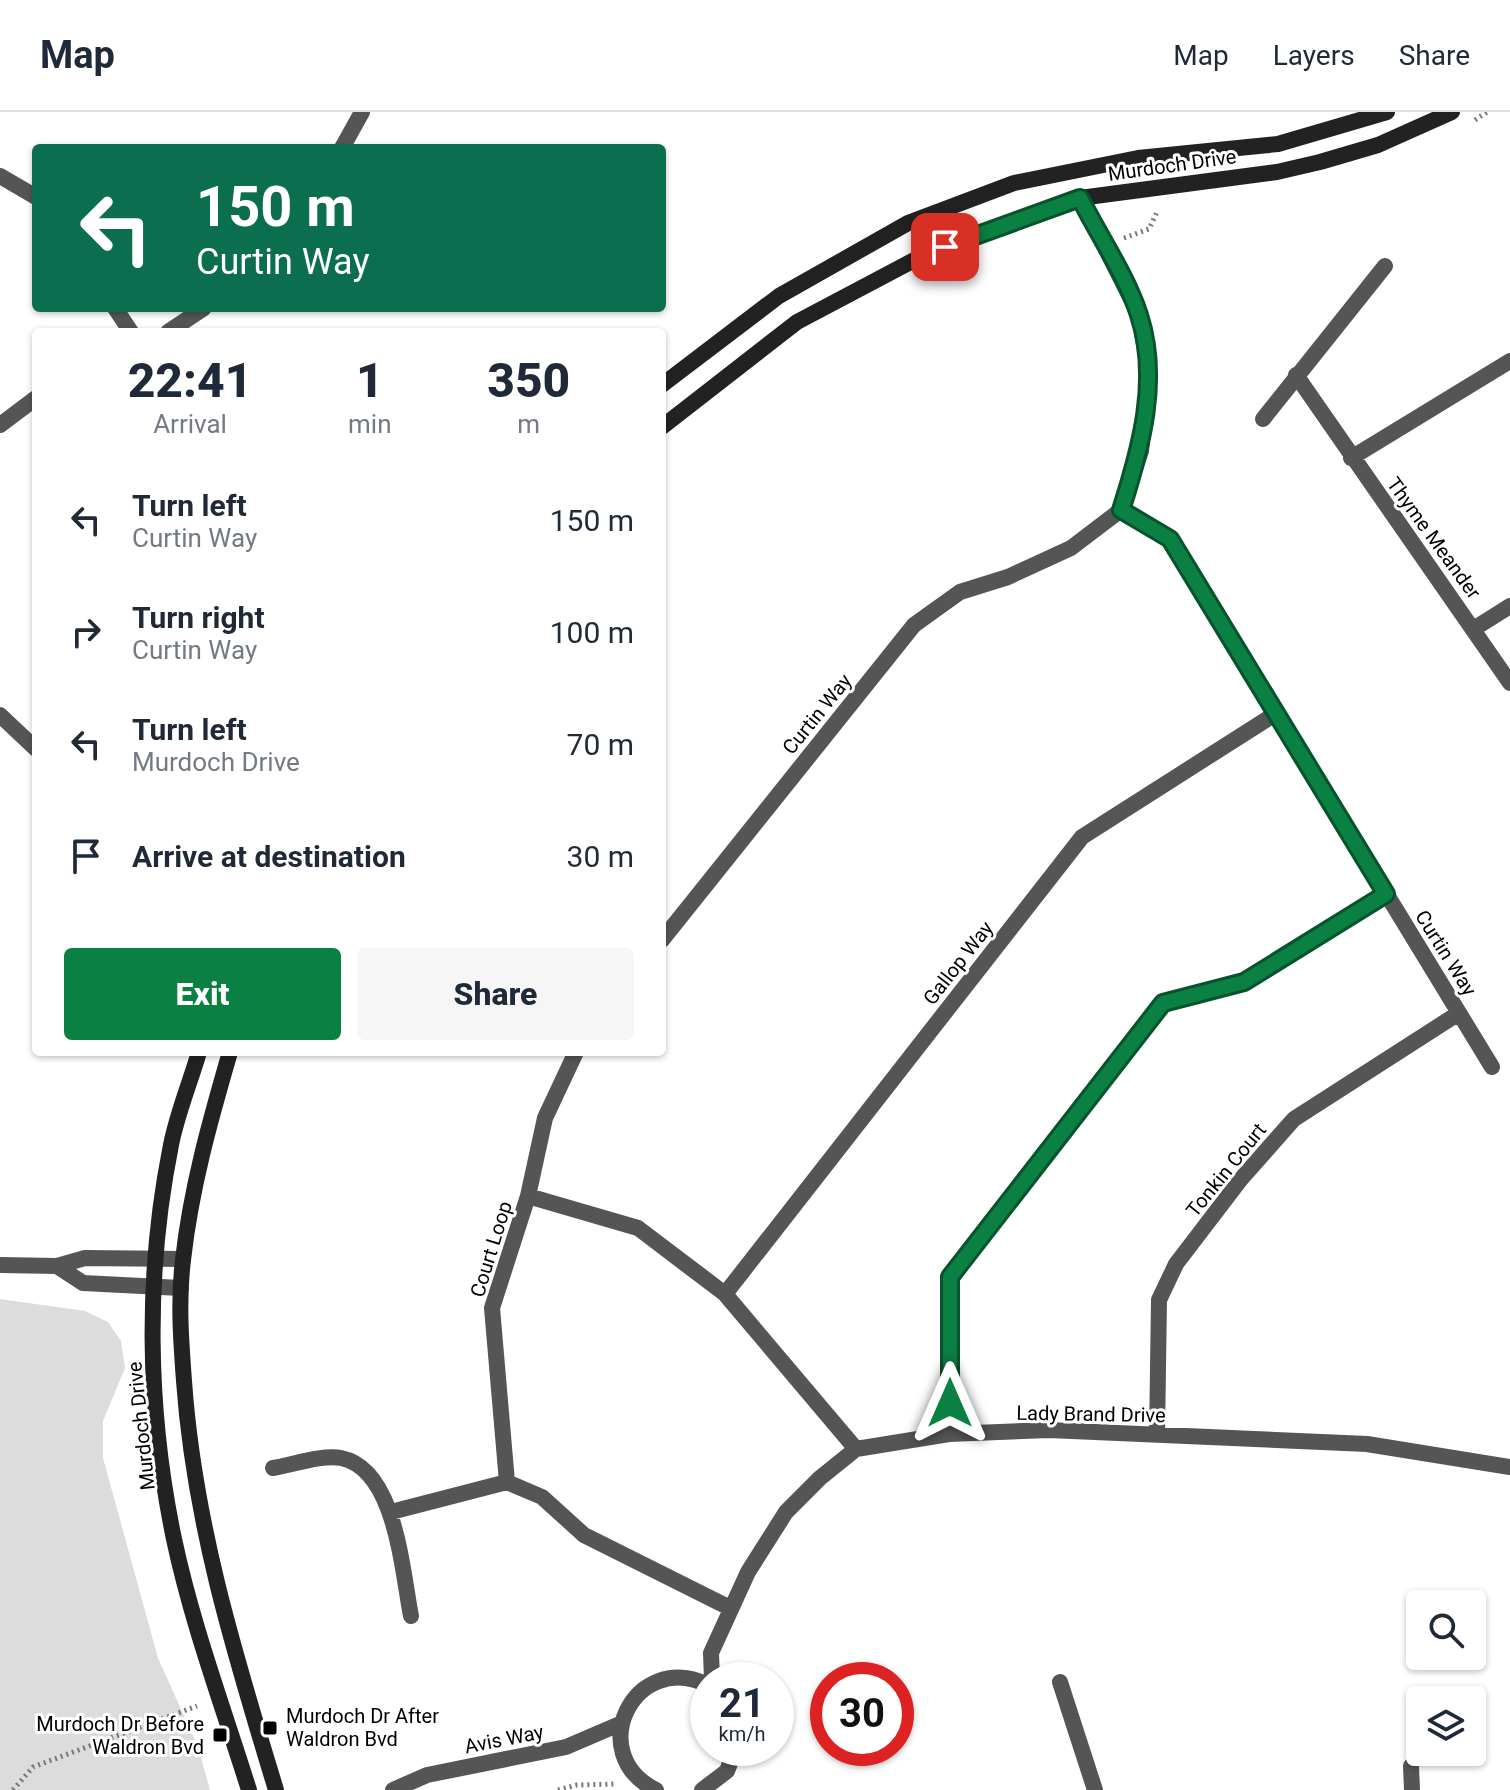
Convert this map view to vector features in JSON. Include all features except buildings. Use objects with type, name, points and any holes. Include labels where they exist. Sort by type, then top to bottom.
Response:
[{"type":"main road","name":"Murdoch Drive","points":[[666,382],[779,296],[908,223],[947,208],[1014,183],[1138,158],[1278,144],[1387,112]]},
{"type":"main road","name":"Murdoch Drive","points":[[666,424],[797,322],[920,257],[1080,198],[1305,165],[1456,119]]},
{"type":"main road","name":"Murdoch Drive","points":[[198,1056],[171,1143],[154,1257],[155,1401],[174,1537],[249,1790]]},
{"type":"main road","points":[[229,1056],[200,1153],[183,1259],[181,1288],[186,1422],[199,1512],[232,1648],[276,1790]]},
{"type":"street","points":[[344,144],[362,112]]},
{"type":"street","points":[[0,176],[32,195]]},
{"type":"street","points":[[1080,198],[1139,315],[1149,375],[1141,451],[1121,510]]},
{"type":"street","points":[[1263,419],[1385,266]]},
{"type":"street","points":[[174,328],[198,312]]},
{"type":"street","points":[[1351,458],[1510,361]]},
{"type":"street","name":"Thyme Meander","points":[[1296,375],[1351,458],[1475,628],[1510,683]]},
{"type":"street","points":[[0,425],[32,401]]},
{"type":"street","name":"Curtin Way","points":[[666,935],[914,625],[960,592],[1008,577],[1071,548],[1121,510],[1170,539],[1492,1067]]},
{"type":"street","points":[[1475,628],[1510,606]]},
{"type":"street","name":"Gallop Way","points":[[725,1294],[1082,837],[1275,714]]},
{"type":"street","points":[[0,715],[32,745]]},
{"type":"street","points":[[949,1434],[950,1277],[1163,1003],[1244,982],[1386,894]]},
{"type":"street","name":"Tonkin Court","points":[[1157,1435],[1159,1300],[1176,1264],[1241,1179],[1294,1119],[1459,1013]]},
{"type":"street","points":[[528,1196],[545,1118],[574,1056]]},
{"type":"street","name":"Court Loop","points":[[507,1482],[492,1308],[528,1196],[638,1228],[725,1294],[856,1449]]},
{"type":"street","points":[[0,1265],[57,1266],[85,1258],[183,1259]]},
{"type":"street","points":[[57,1266],[83,1283],[181,1288]]},
{"type":"street","name":"Lady Brand Drive","points":[[711,1662],[711,1653],[730,1608],[786,1512],[820,1478],[856,1449],[949,1434],[1049,1430],[1367,1444],[1510,1467]]},
{"type":"street","points":[[273,1468],[340,1457],[365,1469],[391,1512],[411,1616]]},
{"type":"street","points":[[391,1512],[507,1482],[542,1497],[584,1535],[730,1608]]},
{"type":"street","points":[[656,1790],[632,1773],[624,1758],[622,1723],[629,1705],[641,1691],[658,1681],[676,1677],[690,1680]]},
{"type":"street","points":[[1060,1682],[1095,1790]]},
{"type":"street","name":"Avis Way","points":[[393,1790],[427,1775],[566,1747],[622,1723]]},
{"type":"street","points":[[702,1790],[727,1771],[729,1766]]},
{"type":"street","points":[[1411,1766],[1412,1790]]},
{"type":"path","points":[[1456,119],[1487,112]]},
{"type":"path","points":[[1104,245],[1149,229],[1156,212],[1168,205]]},
{"type":"path","points":[[13,1790],[33,1767],[202,1704]]},
{"type":"path","points":[[558,1790],[577,1785],[620,1784]]},
{"type":"shaded area","points":[[0,1299],[85,1311],[108,1322],[121,1341],[125,1368],[103,1421],[103,1458],[158,1658],[198,1747],[210,1790],[0,1790]]},
{"type":"place","name":"Murdoch Dr After Waldron Bvd","points":[[270,1728]]},
{"type":"place","name":"Murdoch Dr Before Waldron Bvd","points":[[220,1735]]},
{"type":"route","points":[[945,247],[1080,198],[1139,315],[1149,375],[1141,451],[1121,510],[1170,539],[1386,894],[1244,982],[1163,1003],[950,1277],[950,1403]]}]
